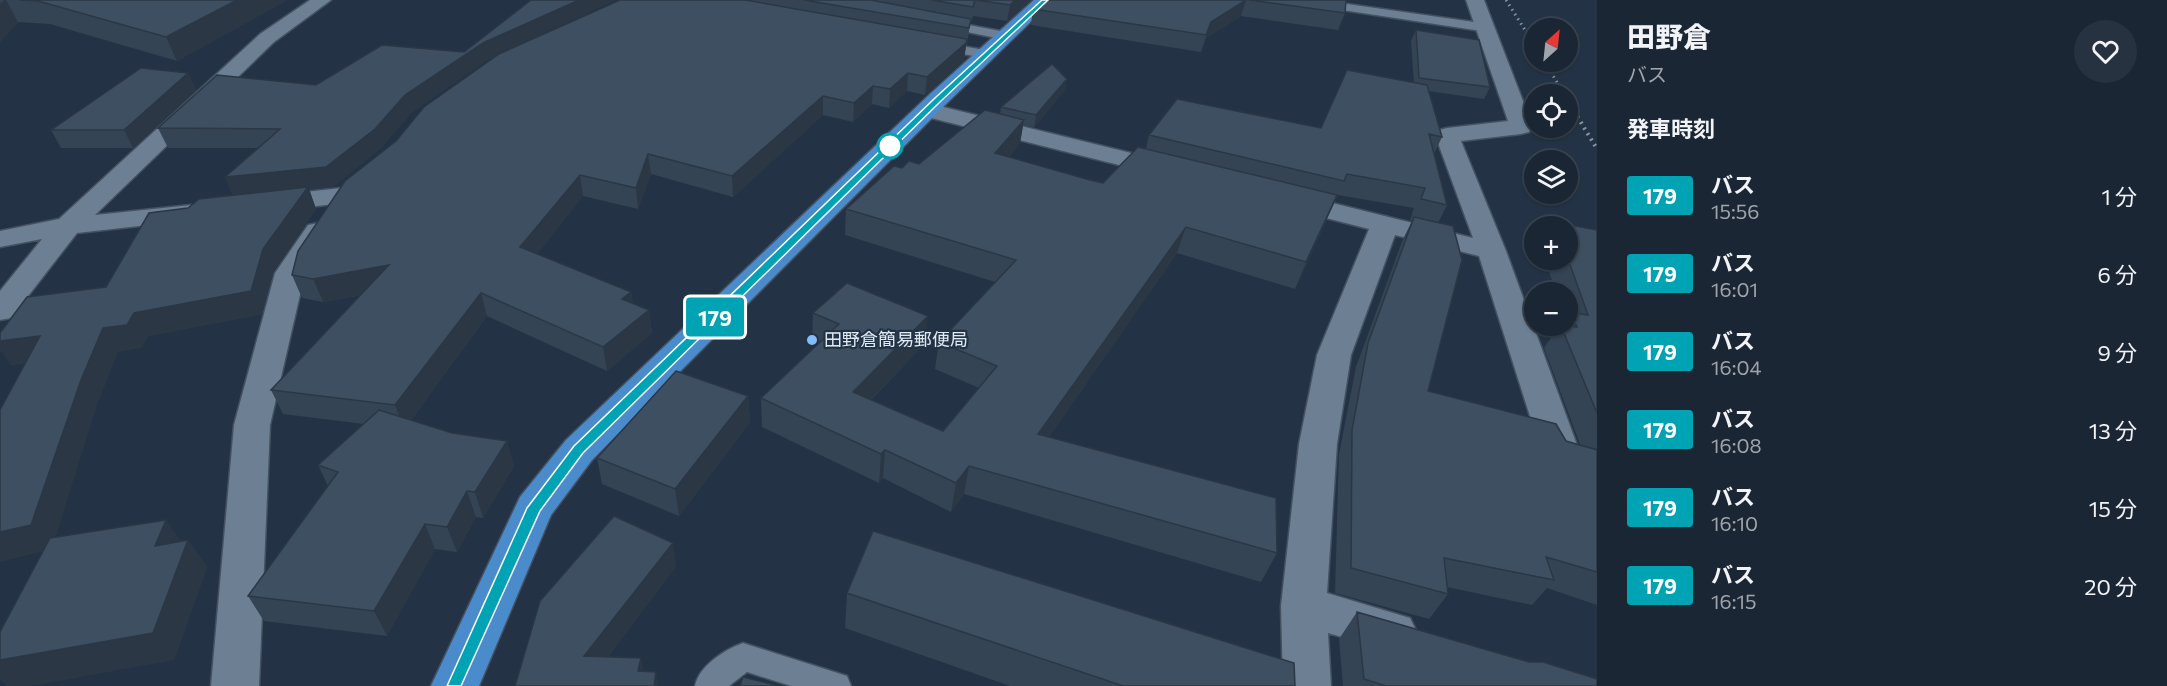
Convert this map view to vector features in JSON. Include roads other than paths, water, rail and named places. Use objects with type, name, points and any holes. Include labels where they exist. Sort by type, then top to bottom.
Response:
[{"type":"highway","points":[[455,686],[534,508],[579,450],[927,110],[1044,0]]},
{"type":"street","points":[[0,311],[68,226],[233,66],[267,38],[322,0]]},
{"type":"street","points":[[1475,0],[1488,28],[1521,127],[1447,135],[1492,251],[1561,454],[1597,465]]},
{"type":"street","points":[[927,110],[1191,176]]},
{"type":"street","points":[[0,239],[68,226],[229,208],[350,190],[290,273],[252,425],[235,686]]},
{"type":"street","points":[[1260,193],[1492,251]]},
{"type":"street","points":[[1307,686],[1304,606],[1318,444],[1334,355],[1385,224]]},
{"type":"street","points":[[1304,606],[1430,643]]},
{"type":"lane","points":[[1296,0],[1488,28]]},
{"type":"lane","points":[[933,22],[995,45]]},
{"type":"lane","points":[[922,43],[995,45]]},
{"type":"lane","points":[[710,686],[711,681],[743,657],[836,686]]},
{"type":"railway","points":[[1506,0],[1524,28]]},
{"type":"railway","points":[[1551,72],[1558,84]]},
{"type":"railway","points":[[1578,118],[1597,149]]},
{"type":"place","name":"田野倉簡易郵便局","points":[[812,340]]}]
